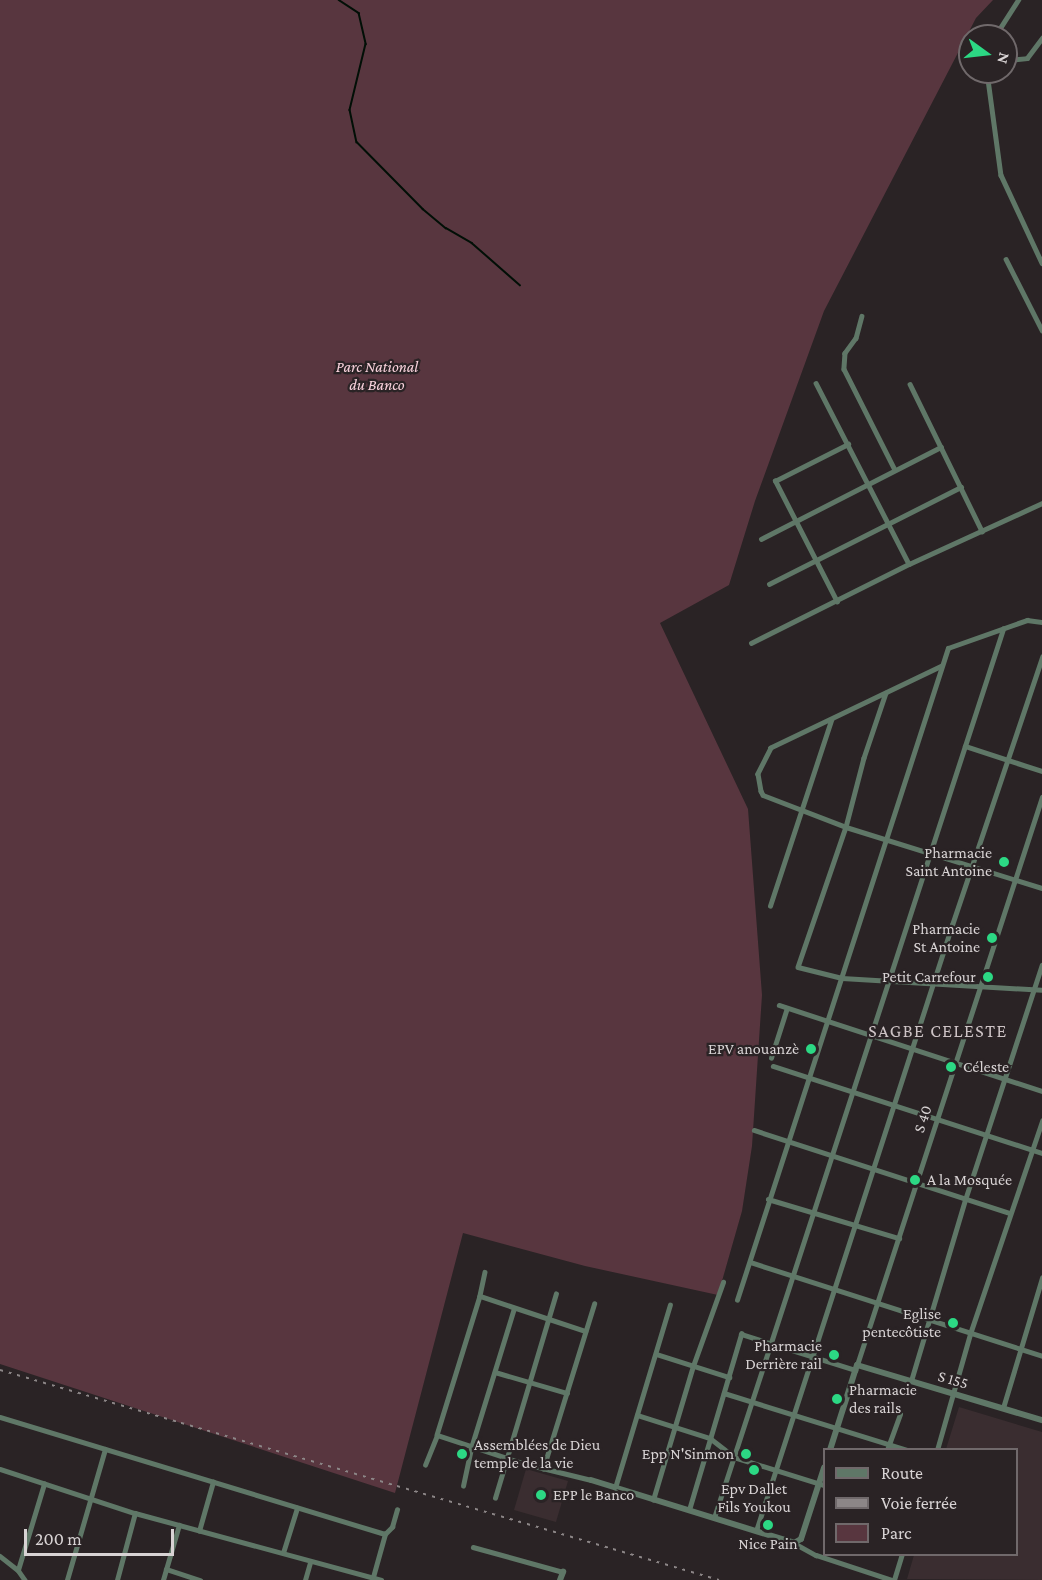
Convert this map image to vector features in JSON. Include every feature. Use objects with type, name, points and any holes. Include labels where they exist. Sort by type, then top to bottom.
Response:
[{"type":"street","points":[[1003,24],[1018,0]]},
{"type":"street","points":[[1018,59],[1027,58],[1042,38]]},
{"type":"street","points":[[989,84],[1001,175],[1042,263]]},
{"type":"street","points":[[1006,259],[1042,330]]},
{"type":"street","points":[[862,316],[855,338],[845,353],[844,369],[895,470]]},
{"type":"street","points":[[816,382],[909,564]]},
{"type":"street","points":[[910,384],[982,531]]},
{"type":"street","points":[[837,602],[794,522],[775,479],[848,444]]},
{"type":"street","points":[[761,539],[941,447]]},
{"type":"street","points":[[769,584],[961,488]]},
{"type":"street","points":[[751,644],[909,564],[1042,502]]},
{"type":"street","points":[[737,1300],[948,648],[1027,620],[1042,622]]},
{"type":"street","points":[[714,1518],[1003,629]]},
{"type":"street","points":[[756,1531],[796,1415],[971,866],[1042,657]]},
{"type":"street","points":[[942,666],[771,748],[764,757],[758,774],[763,795],[846,827],[1042,888]]},
{"type":"street","points":[[886,693],[864,758],[846,827],[798,966],[842,978],[1042,990]]},
{"type":"street","points":[[770,906],[831,720]]},
{"type":"street","points":[[965,746],[1042,771]]},
{"type":"street","name":"S 40","points":[[830,1448],[1042,797]]},
{"type":"street","points":[[910,1381],[965,1200],[1042,965]]},
{"type":"street","points":[[779,1005],[1042,1091]]},
{"type":"street","points":[[771,1058],[787,1008]]},
{"type":"street","points":[[773,1066],[810,1076],[1042,1153]]},
{"type":"street","points":[[937,1448],[970,1334],[1042,1120]]},
{"type":"street","points":[[754,1130],[1009,1213]]},
{"type":"street","points":[[768,1199],[899,1238]]},
{"type":"street","points":[[750,1262],[1042,1356]]},
{"type":"street","points":[[425,1465],[437,1435],[480,1296],[485,1272]]},
{"type":"street","points":[[1003,1408],[1042,1281]]},
{"type":"street","points":[[653,1500],[693,1366],[723,1282]]},
{"type":"street","points":[[495,1498],[556,1294]]},
{"type":"street","points":[[480,1296],[585,1331]]},
{"type":"street","points":[[543,1469],[594,1304]]},
{"type":"street","points":[[615,1488],[670,1305]]},
{"type":"street","points":[[463,1486],[471,1448],[514,1308]]},
{"type":"street","points":[[689,1510],[741,1334],[814,1358],[856,1368]]},
{"type":"street","points":[[656,1354],[729,1377]]},
{"type":"street","name":"S 155","points":[[856,1368],[910,1381],[1042,1420]]},
{"type":"street","points":[[495,1372],[567,1393]]},
{"type":"street","points":[[724,1393],[837,1427],[888,1447],[900,1414]]},
{"type":"street","points":[[637,1415],[710,1438],[734,1457],[822,1485],[801,1539],[794,1543]]},
{"type":"street","points":[[0,1417],[385,1534]]},
{"type":"street","points":[[437,1435],[471,1448],[591,1480],[794,1543],[816,1555],[893,1580],[901,1556]]},
{"type":"street","points":[[67,1580],[105,1449]]},
{"type":"street","points":[[0,1469],[135,1513],[381,1580]]},
{"type":"street","points":[[200,1531],[213,1482]]},
{"type":"street","points":[[18,1570],[44,1484]]},
{"type":"street","points":[[284,1553],[297,1508]]},
{"type":"street","points":[[373,1577],[385,1534],[392,1527],[397,1510]]},
{"type":"street","points":[[117,1580],[135,1513]]},
{"type":"street","points":[[163,1580],[178,1525]]},
{"type":"street","points":[[472,1547],[563,1572],[560,1580]]},
{"type":"street","points":[[0,1556],[18,1570],[25,1580]]},
{"type":"street","points":[[305,1580],[310,1562]]},
{"type":"street","points":[[166,1569],[201,1580]]},
{"type":"street","points":[[356,1580],[357,1574]]},
{"type":"shaded area","points":[[959,1407],[1042,1432],[1042,1580],[907,1579],[914,1556],[1018,1556],[1018,1448],[946,1448]]},
{"type":"shaded area","name":"EPP le Banco","points":[[526,1469],[568,1481],[556,1522],[514,1510]]},
{"type":"green space","name":"Parc National du Banco","points":[[0,0],[993,0],[973,24],[958,24],[958,53],[824,311],[755,501],[729,585],[660,623],[748,809],[762,995],[752,1146],[742,1211],[718,1295],[585,1266],[463,1233],[395,1493],[0,1364]]},
{"type":"waterway","points":[[339,0],[359,13],[366,44],[350,110],[357,142],[423,209],[446,228],[472,243],[520,285]]},
{"type":"railway","points":[[0,1370],[719,1580]]},
{"type":"place","name":"Pharmacie Saint Antoine","points":[[1004,862]]},
{"type":"place","name":"Pharmacie St Antoine","points":[[992,938]]},
{"type":"place","name":"Petit Carrefour","points":[[988,977]]},
{"type":"place","name":"EPV anouanzè","points":[[811,1049]]},
{"type":"place","name":"Céleste","points":[[951,1067]]},
{"type":"place","name":"A la Mosquée","points":[[915,1180]]},
{"type":"place","name":"Eglise pentecôtiste","points":[[953,1323]]},
{"type":"place","name":"Pharmacie Derrière rail","points":[[834,1355]]},
{"type":"place","name":"Pharmacie des rails","points":[[837,1399]]},
{"type":"place","name":"Assemblées de Dieu temple de la vie","points":[[462,1454]]},
{"type":"place","name":"Epp N'Sinmon","points":[[746,1454]]},
{"type":"place","name":"Epv Dallet Fils Youkou","points":[[754,1470]]},
{"type":"place","name":"EPP le Banco","points":[[541,1495]]},
{"type":"place","name":"Nice Pain","points":[[768,1525]]},
{"type":"district","name":"SAGBE CELESTE","points":[[938,1031]]}]
